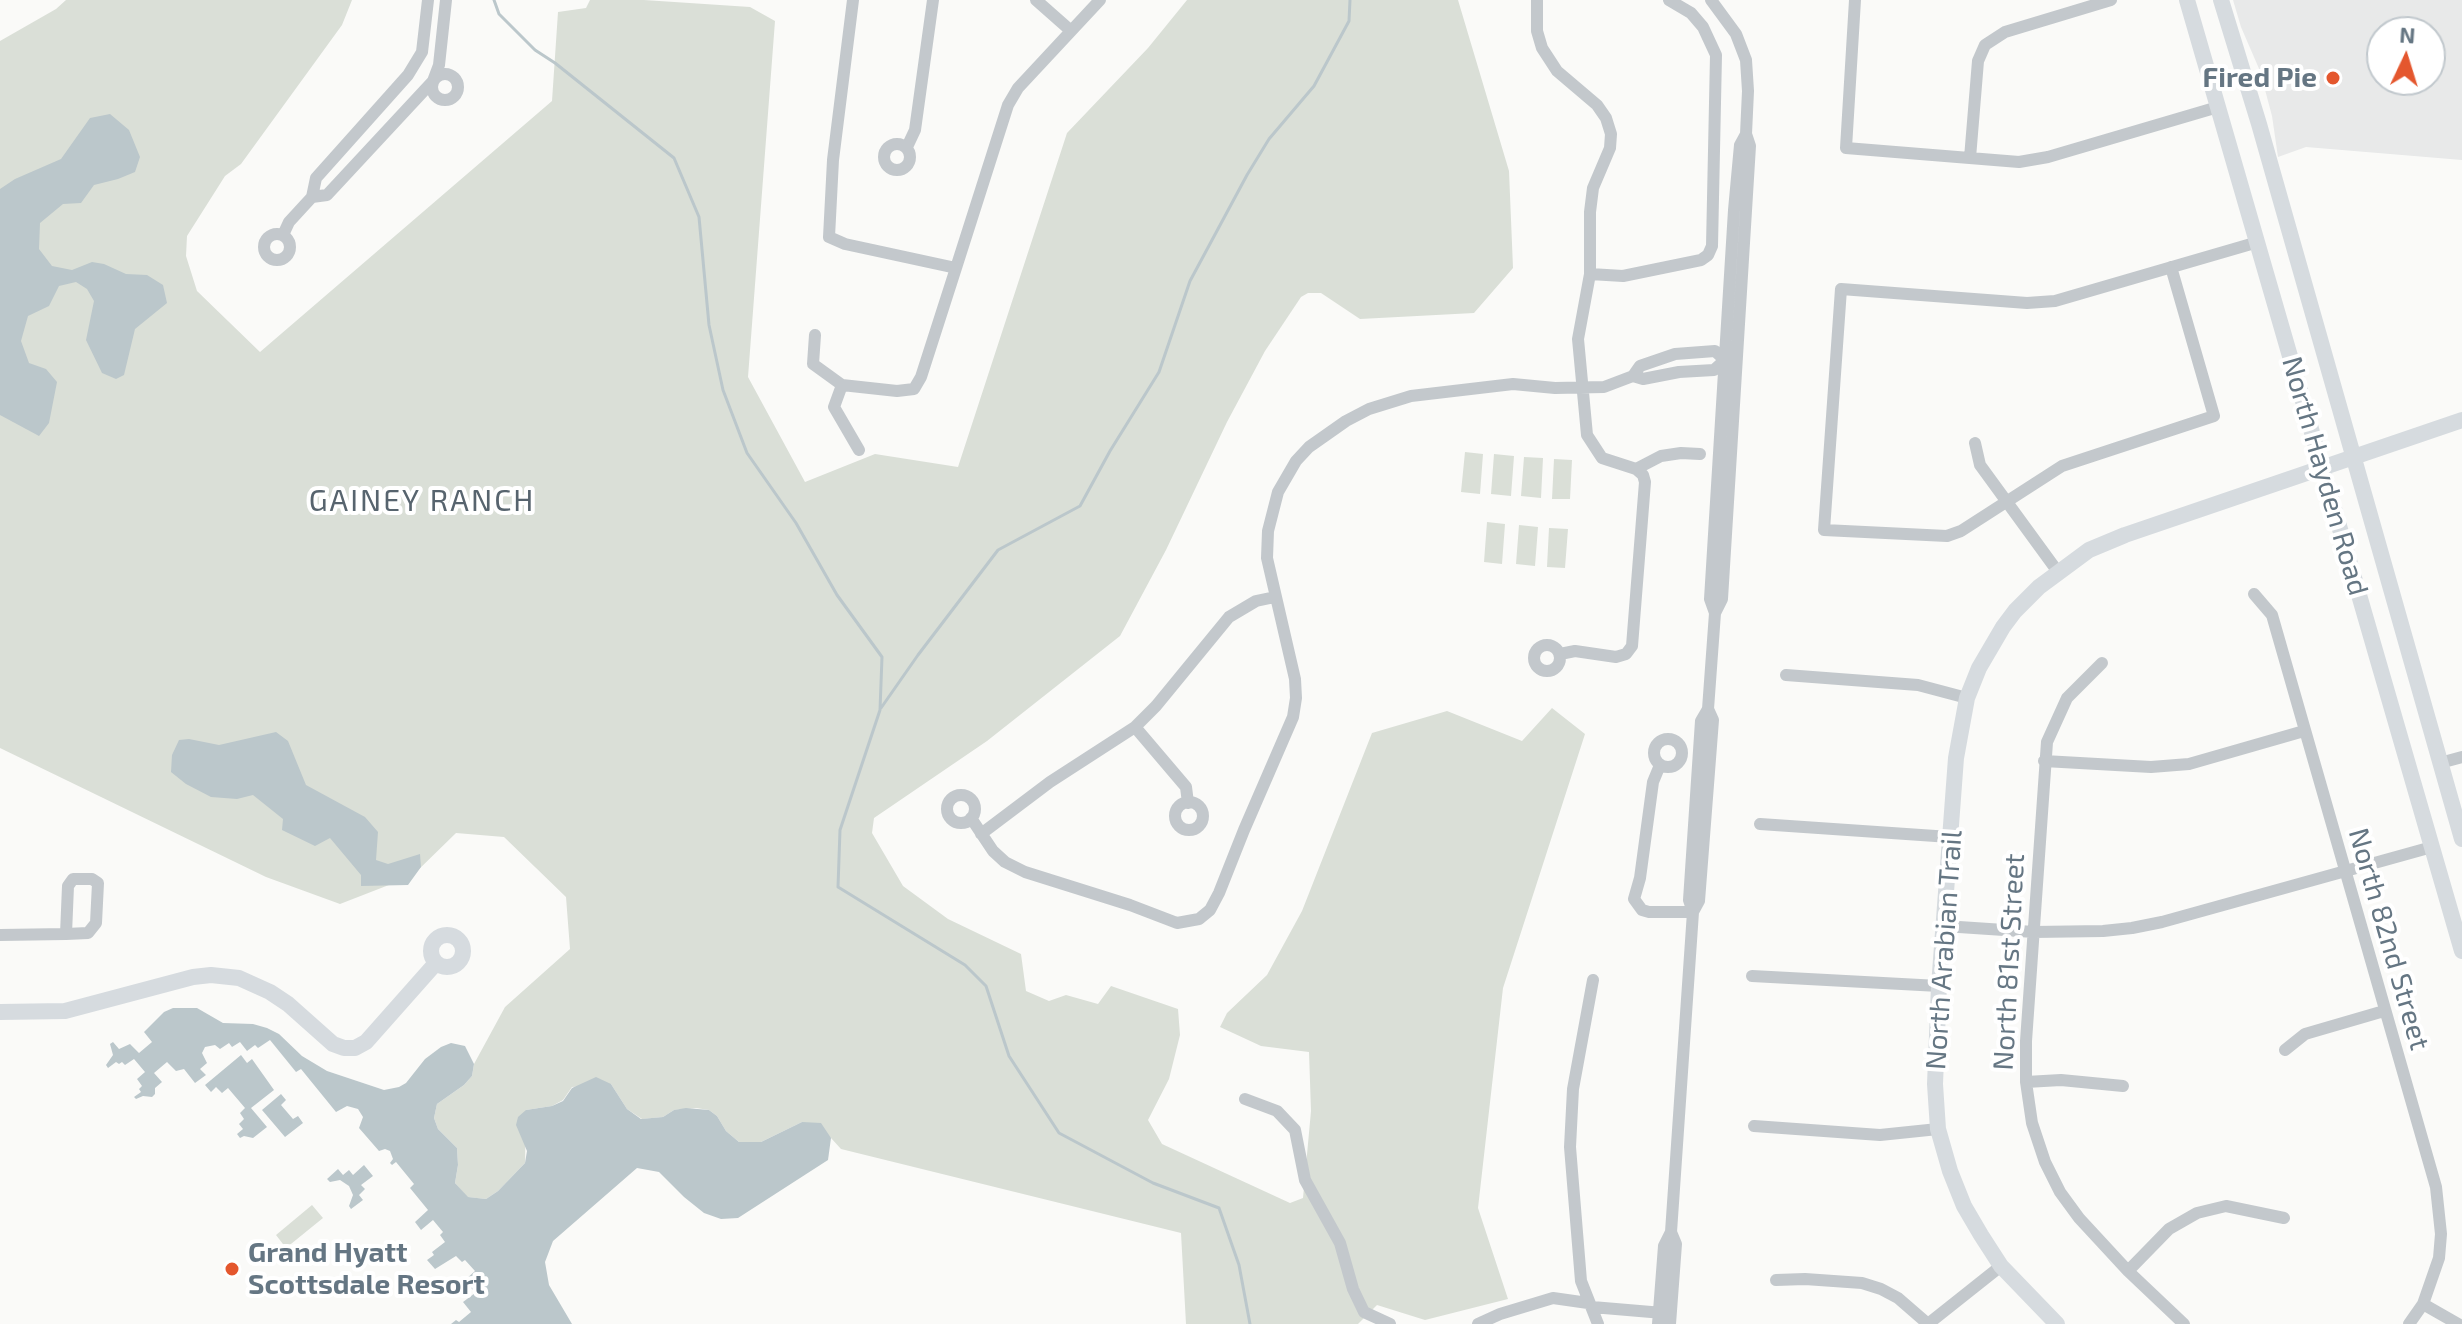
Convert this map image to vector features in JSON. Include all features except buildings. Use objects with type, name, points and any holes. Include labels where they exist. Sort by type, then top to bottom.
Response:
[{"type":"main road","name":"North Hayden Road","points":[[2187,0],[2462,951]]},
{"type":"main road","name":"North Hayden Road","points":[[2221,0],[2462,839]]},
{"type":"main road","name":"North Arabian Trail","points":[[2057,1324],[2001,1266],[1964,1206],[1938,1129],[1935,1084],[1939,986],[1958,741],[1967,698],[1979,668],[2003,627],[2039,587],[2089,550],[2322,466],[2462,420]]},
{"type":"main road","points":[[0,1012],[28,1014],[65,1011],[193,977],[239,978],[263,988],[288,1004],[333,1044],[355,1048],[366,1042],[436,963]]},
{"type":"street","points":[[853,0],[833,160],[829,237],[845,244],[956,268]]},
{"type":"street","points":[[907,147],[915,130],[933,0]]},
{"type":"street","points":[[1036,0],[1070,30]]},
{"type":"street","points":[[815,335],[813,364],[842,385],[897,391],[914,389],[921,377],[1008,105],[1018,88],[1100,0]]},
{"type":"street","points":[[1537,0],[1537,31],[1542,48],[1557,71],[1597,105],[1606,118],[1611,134],[1610,148],[1593,188],[1590,274],[1578,339],[1587,435],[1602,458],[1636,469],[1645,482],[1632,646],[1626,654],[1616,657],[1575,651],[1560,654]]},
{"type":"street","points":[[1590,274],[1623,276],[1701,260],[1708,255],[1712,246],[1716,55],[1703,27],[1691,13],[1669,0]]},
{"type":"street","points":[[1478,1324],[1553,1298],[1664,1319],[1676,1244],[1671,1232],[1693,912],[1689,900],[1699,823],[1701,721],[1708,709],[1715,613],[1722,599],[1730,362],[1750,146],[1746,134],[1746,60],[1730,23],[1711,0]]},
{"type":"street","points":[[1855,0],[1846,148],[2019,162],[2048,157],[2218,107]]},
{"type":"street","points":[[1970,158],[1978,61],[1985,45],[2005,32],[2111,0]]},
{"type":"street","points":[[283,235],[289,222],[312,197],[316,178],[408,75],[422,52],[428,4],[445,4],[439,65],[430,85],[327,195],[312,197]]},
{"type":"street","points":[[408,75],[430,85]]},
{"type":"street","points":[[364,125],[378,141]]},
{"type":"street","points":[[2171,267],[2214,416],[2062,466],[1961,531],[1947,536],[1824,530],[1841,289],[2027,303],[2055,301],[2171,267],[2258,242]]},
{"type":"street","points":[[971,818],[993,851],[1005,862],[1025,872],[1177,923],[1199,919],[1210,910],[1219,893],[1293,717],[1295,679],[1267,558],[1268,531],[1278,492],[1296,461],[1309,447],[1346,421],[1382,403],[1411,396],[1513,384],[1604,387],[1633,376],[1640,366],[1675,354],[1715,351],[1730,362]]},
{"type":"street","points":[[1633,376],[1643,379],[1679,372],[1714,370],[1730,362]]},
{"type":"street","points":[[842,385],[834,407],[859,450]]},
{"type":"street","points":[[1975,443],[1980,465],[2058,572]]},
{"type":"street","points":[[1636,469],[1661,456],[1700,454]]},
{"type":"street","name":"North 82nd Street","points":[[2254,594],[2272,615],[2436,1187],[2440,1210],[2439,1258],[2423,1304],[2409,1324]]},
{"type":"street","points":[[981,834],[1050,782],[1135,727],[1174,686],[1229,617],[1256,601],[1275,597]]},
{"type":"street","name":"North 81st Street","points":[[2102,663],[2067,698],[2052,727],[2044,761],[2026,1082],[2032,1123],[2045,1162],[2060,1192],[2079,1218],[2128,1271],[2184,1324]]},
{"type":"street","points":[[1786,675],[1918,685],[1967,698]]},
{"type":"street","points":[[1135,727],[1186,787],[1188,803]]},
{"type":"street","points":[[2044,761],[2151,767],[2189,764],[2304,731]]},
{"type":"street","points":[[2440,763],[2462,757]]},
{"type":"street","points":[[1660,765],[1653,782],[1640,878],[1634,899],[1642,910],[1649,912],[1693,912]]},
{"type":"street","points":[[1760,824],[1950,837]]},
{"type":"street","points":[[1944,926],[2034,932],[2103,931],[2147,925],[2432,847]]},
{"type":"street","points":[[0,936],[66,934],[88,933],[96,923],[98,883],[92,879],[73,879],[68,886],[66,934]]},
{"type":"street","points":[[1752,976],[1939,986]]},
{"type":"street","points":[[1593,980],[1570,1118],[1571,1170],[1581,1281],[1598,1324]]},
{"type":"street","points":[[2285,1050],[2305,1034],[2384,1011]]},
{"type":"street","points":[[2026,1082],[2061,1080],[2123,1086]]},
{"type":"street","points":[[1245,1099],[1277,1111],[1295,1130],[1305,1180],[1340,1243],[1353,1289],[1364,1312],[1390,1324]]},
{"type":"street","points":[[1754,1126],[1880,1135],[1938,1129]]},
{"type":"street","points":[[2128,1271],[2169,1229],[2197,1213],[2226,1206],[2284,1218]]},
{"type":"street","points":[[1776,1280],[1805,1279],[1871,1286],[1898,1298],[1928,1324],[2001,1266]]},
{"type":"street","points":[[2423,1304],[2458,1324]]},
{"type":"shaded area","points":[[66,0],[352,0],[342,25],[241,164],[225,176],[187,236],[186,256],[197,291],[260,352],[552,101],[558,12],[586,8],[590,0],[644,0],[750,7],[775,21],[748,377],[805,482],[875,454],[958,467],[1067,133],[1148,48],[1187,0],[1458,0],[1509,171],[1513,268],[1474,313],[1360,319],[1321,293],[1308,293],[1301,297],[1265,351],[1227,422],[1166,550],[1120,636],[987,741],[874,818],[872,833],[903,886],[948,919],[1021,954],[1026,991],[1049,1001],[1066,995],[1098,1004],[1111,986],[1178,1009],[1180,1035],[1169,1079],[1148,1120],[1162,1144],[1290,1203],[1303,1198],[1311,1111],[1309,1052],[1261,1046],[1220,1027],[1227,1013],[1267,975],[1302,911],[1372,733],[1447,711],[1522,741],[1552,708],[1585,734],[1503,988],[1478,1208],[1508,1299],[1425,1320],[1377,1305],[1358,1324],[1186,1324],[1181,1233],[841,1149],[831,1138],[802,1122],[761,1142],[739,1142],[709,1110],[674,1110],[663,1117],[642,1119],[627,1109],[611,1084],[572,1087],[563,1100],[552,1106],[526,1110],[525,1163],[486,1199],[467,1197],[455,1183],[457,1148],[438,1129],[434,1118],[437,1104],[472,1076],[474,1064],[505,1007],[570,949],[566,897],[504,837],[456,833],[412,876],[340,904],[266,877],[0,748],[0,41]]},
{"type":"shaded area","points":[[2233,0],[2462,0],[2462,160],[2306,147],[2278,157],[2272,116],[2260,71]]},
{"type":"shaded area","points":[[110,114],[129,130],[140,157],[135,172],[94,185],[81,203],[63,204],[40,223],[39,249],[52,266],[72,270],[92,262],[126,274],[147,275],[163,285],[167,303],[135,329],[124,375],[116,379],[102,373],[86,340],[94,301],[87,289],[76,282],[59,286],[49,306],[28,316],[21,341],[29,363],[46,369],[57,382],[49,423],[39,436],[0,415],[0,189],[61,159],[90,118]]},
{"type":"shaded area","points":[[1465,452],[1483,454],[1480,494],[1461,492]]},
{"type":"shaded area","points":[[1494,454],[1514,456],[1511,496],[1491,494]]},
{"type":"shaded area","points":[[1524,457],[1543,458],[1541,498],[1521,496]]},
{"type":"shaded area","points":[[1554,459],[1572,460],[1570,499],[1552,499]]},
{"type":"shaded area","points":[[1487,522],[1505,524],[1502,564],[1484,562]]},
{"type":"shaded area","points":[[1519,525],[1538,527],[1535,566],[1516,564]]},
{"type":"shaded area","points":[[1549,528],[1568,529],[1565,568],[1547,567]]},
{"type":"shaded area","points":[[276,732],[288,741],[306,785],[365,817],[378,832],[376,860],[388,864],[420,854],[421,867],[408,885],[361,886],[361,875],[330,838],[315,846],[282,830],[283,819],[253,795],[237,799],[211,797],[171,772],[172,755],[179,740],[219,745]]},
{"type":"shaded area","points":[[173,1008],[197,1008],[223,1023],[267,1028],[327,1071],[384,1090],[406,1083],[425,1059],[441,1047],[451,1043],[465,1046],[474,1064],[472,1076],[437,1104],[434,1118],[438,1129],[457,1148],[455,1183],[468,1197],[486,1199],[525,1163],[527,1151],[516,1125],[518,1117],[526,1110],[563,1101],[572,1088],[596,1077],[611,1084],[627,1109],[641,1119],[663,1117],[674,1110],[686,1108],[709,1110],[739,1142],[761,1142],[802,1122],[821,1123],[831,1138],[828,1160],[738,1218],[721,1219],[704,1213],[659,1172],[637,1168],[553,1241],[545,1262],[549,1285],[572,1324],[451,1324],[456,1320],[459,1322],[471,1312],[463,1302],[475,1293],[465,1280],[475,1271],[465,1260],[462,1262],[456,1256],[435,1269],[427,1260],[445,1242],[440,1235],[443,1232],[433,1220],[421,1230],[415,1222],[428,1210],[410,1188],[414,1184],[396,1162],[390,1163],[393,1159],[390,1151],[379,1151],[359,1128],[363,1117],[358,1109],[347,1106],[336,1112],[301,1069],[296,1072],[270,1040],[247,1051],[240,1042],[232,1047],[229,1043],[220,1049],[215,1045],[205,1047],[202,1053],[207,1063],[200,1069],[206,1075],[195,1083],[184,1069],[176,1071],[167,1062],[154,1073],[162,1082],[155,1088],[152,1097],[134,1097],[141,1092],[139,1089],[142,1086],[137,1079],[145,1072],[134,1059],[125,1065],[116,1062],[108,1068],[106,1065],[113,1055],[110,1044],[113,1042],[119,1049],[130,1044],[139,1053],[152,1042],[144,1032],[164,1012]]},
{"type":"shaded area","points":[[241,1055],[247,1063],[252,1059],[274,1090],[251,1108],[267,1127],[253,1138],[240,1138],[237,1134],[243,1129],[239,1124],[244,1119],[240,1113],[245,1108],[228,1088],[222,1093],[216,1087],[211,1092],[205,1085]]},
{"type":"shaded area","points":[[281,1094],[286,1100],[281,1105],[293,1119],[298,1116],[303,1123],[285,1137],[262,1110]]},
{"type":"shaded area","points":[[364,1165],[373,1176],[361,1185],[365,1189],[359,1195],[363,1200],[351,1209],[349,1206],[353,1195],[349,1186],[340,1180],[330,1182],[327,1179],[338,1169],[343,1175],[349,1170],[353,1175]]},
{"type":"shaded area","points":[[312,1205],[323,1218],[286,1248],[276,1235]]},
{"type":"waterway","points":[[494,0],[499,14],[535,50],[674,158],[699,217],[709,325],[723,390],[747,453],[796,523],[837,595],[882,657],[880,710],[840,830],[838,887],[965,965],[986,986],[1009,1056],[1059,1133],[1153,1183],[1219,1208],[1239,1265],[1250,1324]]},
{"type":"waterway","points":[[881,708],[998,550],[1080,506],[1159,372],[1190,281],[1247,175],[1269,139],[1314,86],[1349,21],[1350,0]]},
{"type":"place","name":"Fired Pie","points":[[2333,78]]},
{"type":"place","name":"Grand Hyatt Scottsdale Resort","points":[[232,1269]]},
{"type":"district","name":"GAINEY RANCH","points":[[422,501]]}]
